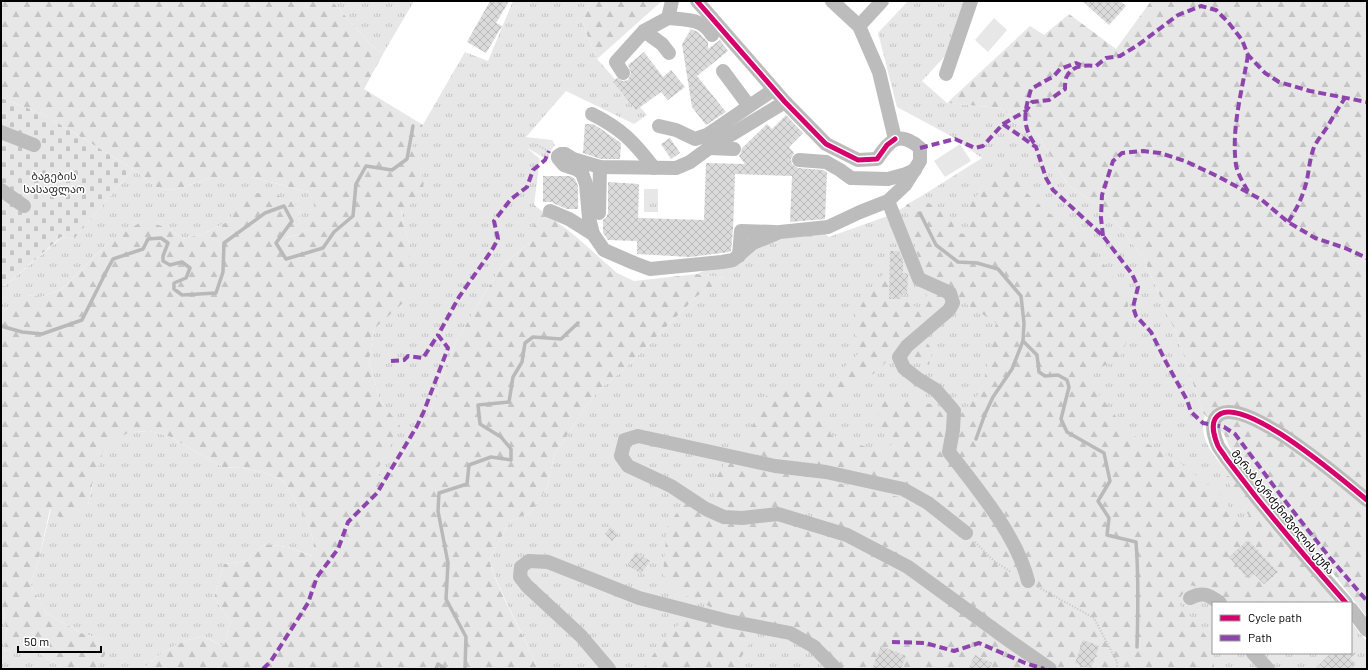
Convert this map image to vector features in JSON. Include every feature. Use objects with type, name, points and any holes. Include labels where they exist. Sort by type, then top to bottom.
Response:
[{"type":"street","points":[[644,31],[665,48],[666,19],[672,1]]},
{"type":"street","points":[[697,1],[773,90],[785,102],[826,144],[858,160],[877,159],[887,145],[895,139],[904,139],[916,144],[920,148],[920,161],[906,184],[888,201],[860,212],[828,228],[780,232],[753,243],[733,260],[650,269],[604,250],[593,234],[589,218],[585,179],[582,173],[560,162],[558,156],[561,154],[566,154],[573,159],[600,167],[676,168],[690,162],[709,148],[785,102]]},
{"type":"street","points":[[832,1],[859,26],[879,72],[895,139]]},
{"type":"street","points":[[859,26],[882,1]]},
{"type":"street","points":[[946,74],[971,1]]},
{"type":"street","points":[[623,73],[616,62],[644,31],[666,19],[699,22],[712,35]]},
{"type":"street","points":[[723,71],[749,106]]},
{"type":"street","points":[[659,126],[676,130],[695,139],[707,135],[773,90]]},
{"type":"street","points":[[592,114],[608,122],[629,137],[654,168]]},
{"type":"street","points":[[1,132],[34,145]]},
{"type":"street","points":[[709,148],[734,149]]},
{"type":"street","points":[[799,160],[826,162],[851,178],[888,179],[915,170]]},
{"type":"street","points":[[599,213],[600,167]]},
{"type":"street","points":[[1,190],[24,206]]},
{"type":"street","points":[[888,201],[920,278],[950,293],[953,303],[949,310],[907,346],[899,357],[904,368],[936,390],[954,411],[953,430],[949,452],[977,487],[999,520],[1025,568],[1028,581]]},
{"type":"street","points":[[550,211],[569,219],[593,234]]},
{"type":"street","name":"მერაბ ბერძენიშვილის ქუჩა","points":[[1345,602],[1299,549],[1226,459],[1218,446],[1214,431],[1215,419],[1220,414],[1235,412],[1266,426],[1286,437],[1310,454],[1367,500]]},
{"type":"street","points":[[966,533],[928,503],[903,489],[826,472],[775,466],[638,436],[625,440],[621,456],[628,466],[671,486],[706,509],[724,517],[742,518],[778,514],[847,535],[908,566],[1050,669]]},
{"type":"street","points":[[609,669],[581,636],[527,586],[520,577],[521,567],[529,561],[548,562],[639,598],[728,621],[790,633],[813,646],[836,669]]},
{"type":"street","points":[[1190,598],[1198,594],[1209,595],[1219,602]]},
{"type":"street","points":[[1352,610],[1367,630]]},
{"type":"street","points":[[1254,654],[1268,669]]},
{"type":"path","points":[[966,533],[994,562],[1094,618],[1117,662],[1117,669]]},
{"type":"green space","points":[[1,1],[332,1],[371,45],[383,54],[364,89],[423,125],[411,148],[422,174],[422,193],[418,199],[401,210],[404,228],[410,245],[408,282],[404,302],[374,329],[369,361],[380,400],[400,426],[377,471],[384,486],[431,410],[444,371],[456,342],[481,299],[502,265],[534,239],[534,205],[573,234],[617,273],[634,281],[697,274],[726,278],[697,296],[623,370],[601,388],[585,407],[554,456],[547,488],[530,513],[511,520],[489,559],[505,601],[538,669],[144,669],[170,648],[194,638],[203,637],[224,646],[231,622],[214,598],[224,564],[247,561],[265,544],[287,547],[312,556],[314,544],[309,525],[284,481],[263,472],[242,468],[222,467],[171,437],[154,432],[132,431],[114,440],[103,453],[92,485],[88,506],[65,522],[50,509],[38,563],[30,583],[46,613],[81,633],[112,642],[97,669],[65,669],[23,644],[4,652],[7,635],[3,606],[1,605],[1,314],[17,298],[28,295],[41,297],[62,289],[109,242],[144,220],[170,229],[183,239],[203,234],[229,221],[241,196],[265,192],[289,199],[299,208],[300,223],[285,238],[301,234],[319,214],[309,192],[251,177],[213,177],[178,189],[160,190],[133,169],[43,114],[1,98]]},
{"type":"green space","points":[[332,1],[414,1],[383,54],[371,45]]},
{"type":"green space","points":[[513,1],[592,1],[582,22],[597,59],[647,115],[634,124],[566,91],[526,137],[552,140],[555,145],[549,153],[549,157],[545,158],[527,148],[540,159],[534,205],[534,239],[502,265],[481,299],[456,342],[444,371],[431,410],[384,486],[377,471],[399,426],[380,400],[369,361],[374,329],[385,318],[410,245],[404,228],[401,209],[403,208],[416,161],[411,148],[465,52],[488,61]]},
{"type":"green space","points":[[592,1],[662,1],[597,59],[582,22]]},
{"type":"green space","points":[[908,1],[964,1],[945,56],[922,81],[947,103],[1000,108],[1038,135],[1068,185],[1107,211],[1143,257],[1178,338],[1205,416],[1203,424],[1204,433],[1209,448],[1230,475],[1225,477],[1324,602],[1212,602],[1212,654],[1352,654],[1352,623],[1367,642],[1367,669],[538,669],[506,601],[489,559],[511,520],[530,513],[547,488],[554,456],[585,407],[601,388],[623,370],[697,296],[725,278],[697,274],[767,244],[795,235],[823,232],[829,237],[893,214],[982,158],[951,136],[897,107],[878,33]]},
{"type":"green space","points":[[1151,1],[1367,1],[1367,617],[1328,567],[1286,521],[1247,474],[1229,446],[1224,434],[1203,413],[1178,338],[1143,257],[1107,211],[1068,185],[1038,135],[1000,108],[947,103],[1030,26],[1044,35],[1069,14],[1116,49]]},
{"type":"green space","points":[[994,18],[1007,30],[988,52],[975,40]]},
{"type":"green space","name":"ბაგების სასაფლაო","points":[[1,98],[43,114],[133,169],[74,239],[61,237],[5,286],[1,285]]},
{"type":"green space","points":[[960,144],[971,161],[945,177],[934,161]]},
{"type":"green space","points":[[1007,165],[1024,190],[1043,209],[1085,240],[1126,293],[1132,330],[1119,359],[1084,375],[1128,432],[1179,462],[1224,498],[1237,522],[1249,516],[1225,477],[1230,475],[1276,533],[1320,582],[1335,602],[1314,602],[1311,600],[1307,602],[1226,602],[1218,591],[1189,585],[1177,602],[1192,618],[1212,644],[1214,669],[841,669],[788,627],[721,612],[676,591],[663,574],[667,527],[685,501],[714,517],[779,519],[832,536],[868,553],[873,542],[809,512],[772,510],[717,512],[713,483],[728,458],[899,497],[928,510],[966,540],[971,533],[916,490],[781,461],[741,450],[769,390],[819,392],[861,351],[852,321],[876,280],[890,270],[889,299],[901,299],[918,308],[925,303],[928,288],[948,295],[946,310],[919,334],[933,350],[929,365],[897,351],[876,372],[825,407],[831,435],[881,452],[896,441],[876,422],[883,399],[932,404],[961,414],[982,390],[996,323],[922,275],[906,205],[918,198],[949,213],[957,233],[967,234],[970,204],[993,175],[994,169]]},
{"type":"green space","points":[[133,169],[160,190],[178,189],[213,177],[251,177],[309,192],[320,214],[301,234],[284,238],[300,223],[299,208],[289,199],[229,221],[203,234],[183,239],[170,229],[109,242],[62,289],[41,297],[28,295],[10,305],[1,314],[1,285],[5,286],[62,237],[74,239]]},
{"type":"green space","points":[[644,189],[658,189],[658,212],[644,212]]},
{"type":"green space","points":[[132,431],[154,432],[171,437],[222,467],[242,468],[263,472],[284,481],[309,525],[314,544],[313,556],[287,547],[265,544],[247,561],[224,564],[214,598],[231,622],[224,646],[203,637],[194,638],[170,648],[144,669],[97,669],[111,642],[81,633],[46,613],[30,583],[38,563],[51,509],[88,506],[97,470],[104,452],[115,439]]},
{"type":"green space","points":[[1,606],[3,606],[7,635],[4,652],[23,644],[65,669],[1,669]]},
{"type":"green space","points":[[692,615],[758,630],[734,669],[643,669],[670,631]]},
{"type":"building","points":[[490,1],[509,1],[496,23],[502,26],[486,53],[467,42]]},
{"type":"building","points":[[1082,1],[1120,1],[1126,6],[1109,25]]},
{"type":"building","points":[[691,29],[698,32],[708,42],[708,49],[720,40],[728,51],[697,76],[726,112],[706,125],[692,107],[682,44]]},
{"type":"building","points":[[644,52],[663,77],[671,70],[685,87],[668,100],[661,92],[636,110],[613,82],[617,78],[623,81],[628,80],[631,73],[628,65]]},
{"type":"building","points":[[786,115],[803,133],[789,147],[794,153],[791,159],[792,164],[798,168],[823,170],[827,172],[825,219],[790,222],[792,176],[735,174],[733,229],[731,251],[729,252],[690,257],[637,254],[637,241],[608,240],[603,233],[603,220],[606,218],[608,213],[608,182],[639,184],[638,218],[704,220],[706,163],[745,164],[739,156],[742,148],[767,124],[772,129]]},
{"type":"building","points":[[585,124],[593,124],[621,143],[620,159],[601,159],[583,153]]},
{"type":"building","points":[[670,138],[680,153],[671,159],[661,144]]},
{"type":"building","points":[[543,176],[570,176],[575,179],[578,186],[578,209],[567,209],[553,202],[543,202]]},
{"type":"building","points":[[890,251],[899,251],[903,261],[903,273],[908,274],[907,294],[901,294],[901,299],[889,299]]},
{"type":"building","points":[[610,527],[618,534],[612,541],[605,534]]},
{"type":"building","points":[[1248,540],[1278,572],[1264,584],[1254,574],[1248,579],[1229,557]]},
{"type":"building","points":[[636,552],[650,561],[641,574],[628,565]]},
{"type":"building","points":[[1083,640],[1099,646],[1091,669],[1075,663]]},
{"type":"building","points":[[881,646],[906,656],[901,669],[872,669]]},
{"type":"building","points":[[1357,653],[1350,658],[1356,664],[1352,669],[1315,669],[1330,654]]},
{"type":"building","points":[[975,655],[992,663],[989,669],[968,669]]},
{"type":"waterway","points":[[1,326],[22,332],[42,334],[82,320],[113,259],[143,249],[148,239],[161,238],[168,243],[163,256],[163,261],[170,265],[182,262],[190,268],[186,278],[174,283],[174,289],[182,295],[216,293],[223,272],[224,243],[265,213],[284,206],[292,221],[276,243],[286,259],[323,248],[334,232],[353,216],[356,184],[366,166],[392,170],[407,159],[413,126]]},
{"type":"waterway","points":[[920,213],[936,245],[958,262],[977,263],[998,269],[1021,296],[1024,323],[1023,341],[1037,355],[1039,372],[1045,376],[1058,375],[1067,380],[1069,387],[1061,419],[1067,432],[1104,453],[1110,481],[1098,501],[1109,518],[1107,535],[1136,542],[1138,581],[1137,647]]},
{"type":"waterway","points":[[465,669],[466,637],[446,599],[448,563],[438,511],[439,493],[467,484],[469,465],[491,457],[511,460],[511,449],[501,437],[480,424],[478,405],[509,402],[513,377],[522,362],[525,343],[533,337],[561,339],[578,323]]},
{"type":"waterway","points":[[976,439],[993,397],[1012,369],[1023,341]]},
{"type":"waterway","points":[[436,669],[438,664],[445,669]]},
{"type":"marked path","points":[[1003,124],[1026,111],[1032,102],[1049,100],[1065,89],[1066,77],[1076,68],[1080,66],[1096,66],[1106,58],[1120,56],[1138,45],[1178,15],[1201,6],[1216,10],[1228,22],[1242,40],[1248,55],[1265,73],[1279,82],[1310,91],[1367,102]]},
{"type":"marked path","points":[[1248,55],[1236,124],[1235,151],[1237,169],[1249,193]]},
{"type":"marked path","points":[[1034,143],[1027,130],[1025,117],[1031,89],[1054,76],[1060,69],[1076,63],[1081,65]]},
{"type":"marked path","points":[[1288,222],[1304,191],[1314,147],[1345,98]]},
{"type":"marked path","points":[[920,148],[955,139],[975,148],[983,146],[1003,124],[1036,147],[1046,178],[1053,190],[1103,236],[1132,274],[1138,287],[1133,307],[1136,316],[1151,332],[1187,400],[1191,412],[1203,423],[1224,427],[1235,434],[1330,558],[1367,601]]},
{"type":"marked path","points":[[263,669],[271,661],[308,603],[317,577],[338,549],[348,522],[377,493],[417,426],[448,348],[438,335],[459,297],[498,239],[494,221],[511,199],[527,187],[533,170],[545,160],[549,151]]},
{"type":"marked path","points":[[1103,236],[1101,218],[1102,195],[1113,161],[1122,153],[1143,151],[1160,153],[1185,161],[1217,176],[1262,200],[1288,222],[1315,238],[1345,248],[1367,258]]},
{"type":"marked path","points":[[391,361],[404,360],[408,356],[423,358],[438,335]]},
{"type":"marked path","points":[[892,642],[925,643],[954,651],[979,643],[1025,663],[1044,669]]},
{"type":"cycle path","points":[[697,1],[785,102],[826,144],[858,160],[877,159],[887,145],[895,139]]},
{"type":"cycle path","points":[[1345,602],[1278,524],[1226,458],[1218,446],[1213,429],[1215,419],[1226,412],[1245,415],[1267,426],[1316,459],[1367,500]]}]
